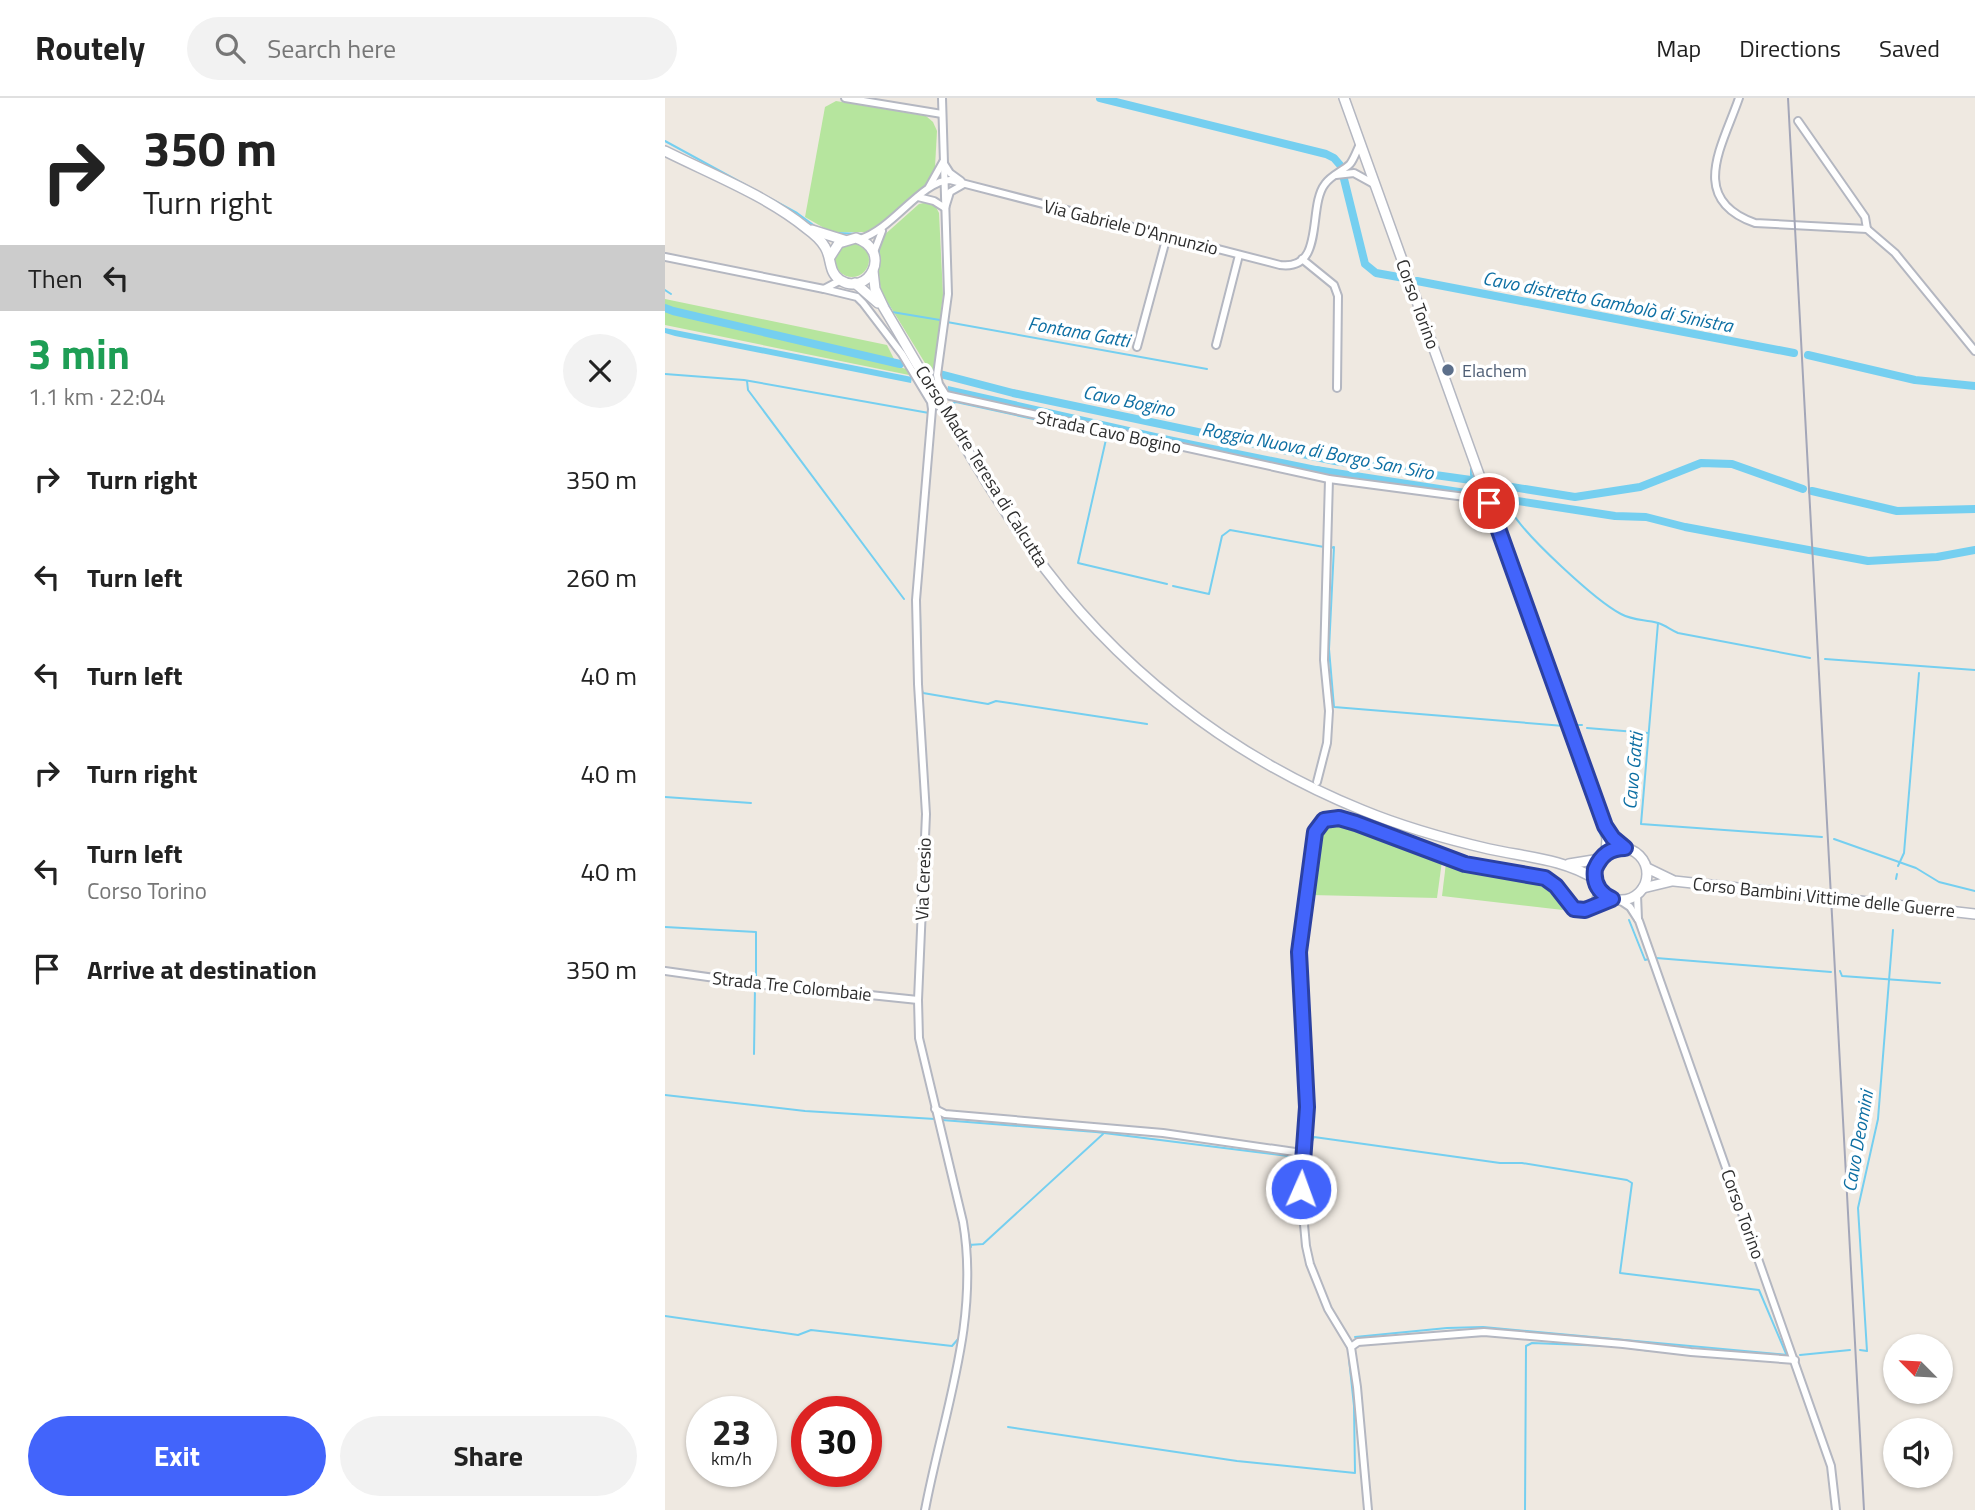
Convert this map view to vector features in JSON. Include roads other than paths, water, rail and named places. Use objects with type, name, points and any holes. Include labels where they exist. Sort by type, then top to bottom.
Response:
[{"type":"main road","name":"Corso Torino","points":[[1344,98],[1605,826],[1607,839],[1603,856]]},
{"type":"main road","points":[[665,151],[777,208],[806,228],[824,245],[841,280],[855,283],[866,279],[873,271],[874,252],[868,244],[860,239],[844,240],[806,228]]},
{"type":"main road","points":[[831,262],[835,247],[844,240]]},
{"type":"main road","name":"Corso Madre Teresa di Calcutta","points":[[873,271],[875,289],[884,308],[1030,548],[1096,629],[1158,688],[1207,726],[1257,759],[1319,792],[1363,811],[1452,841],[1563,864]]},
{"type":"main road","name":"Corso Madre Teresa di Calcutta","points":[[855,283],[884,308]]},
{"type":"main road","name":"Corso Torino","points":[[1605,826],[1613,838],[1625,848]]},
{"type":"main road","points":[[1563,864],[1583,863],[1615,849],[1625,848],[1639,855],[1647,868],[1647,878],[1640,892]]},
{"type":"main road","points":[[1596,883],[1595,869],[1603,856]]},
{"type":"main road","points":[[1563,864],[1596,883],[1604,895],[1616,900],[1674,881]]},
{"type":"main road","points":[[1647,868],[1674,881]]},
{"type":"main road","name":"Corso Bambini Vittime delle Guerre","points":[[1674,881],[1975,914]]},
{"type":"street","points":[[845,98],[942,114]]},
{"type":"street","points":[[860,239],[883,229],[928,188],[943,180],[942,98]]},
{"type":"street","points":[[1739,98],[1716,156],[1714,176],[1718,194],[1732,212],[1755,223],[1867,229],[1895,253],[1975,351]]},
{"type":"street","points":[[1798,121],[1865,216],[1867,229]]},
{"type":"street","points":[[1337,388],[1338,296],[1334,285],[1303,259],[1310,250],[1321,190],[1350,164],[1360,144]]},
{"type":"street","points":[[918,197],[934,201],[945,208],[950,192],[966,183],[950,173],[943,162]]},
{"type":"street","points":[[928,188],[943,162]]},
{"type":"street","points":[[1350,164],[1367,164]]},
{"type":"street","points":[[1336,175],[1354,173],[1367,164]]},
{"type":"street","points":[[1354,173],[1374,184]]},
{"type":"street","name":"Via Gabriele D'Annunzio","points":[[943,180],[966,183],[1286,266],[1303,259]]},
{"type":"street","name":"Strada Cavo Bogino","points":[[943,180],[948,294],[937,375],[946,395],[1329,480],[1487,496]]},
{"type":"street","points":[[874,252],[883,229]]},
{"type":"street","points":[[1137,346],[1167,236]]},
{"type":"street","points":[[1216,345],[1239,255]]},
{"type":"street","points":[[665,257],[825,288],[841,280]]},
{"type":"street","points":[[825,288],[831,262]]},
{"type":"street","name":"Via Ceresio","points":[[825,288],[857,297],[863,303],[902,354],[931,402],[932,409],[916,600],[926,814],[918,1000],[919,1038],[963,1222],[968,1250],[968,1278],[963,1336],[952,1399],[925,1510]]},
{"type":"street","points":[[1317,782],[1327,743],[1329,711],[1324,660],[1329,480]]},
{"type":"street","points":[[1368,1510],[1351,1347],[1328,1308],[1310,1264],[1301,1192],[1307,1107],[1299,952],[1315,832],[1324,820],[1339,818],[1465,864],[1539,876],[1556,886],[1574,909],[1585,910],[1593,905],[1616,900]]},
{"type":"street","points":[[1593,905],[1597,896],[1596,883]]},
{"type":"street","name":"Corso Torino","points":[[1639,921],[1640,892]]},
{"type":"street","name":"Corso Torino","points":[[1616,900],[1630,907],[1639,921],[1831,1466],[1836,1510]]},
{"type":"street","name":"Strada Tre Colombaie","points":[[665,971],[843,996],[870,995],[918,1000]]},
{"type":"street","points":[[935,1109],[945,1114],[1163,1133],[1302,1153]]},
{"type":"street","points":[[1351,1347],[1358,1342],[1369,1340],[1484,1332],[1795,1360]]},
{"type":"water","points":[[665,328],[912,377],[911,383],[675,336],[665,333]]},
{"type":"water","points":[[948,386],[1326,468],[1325,474],[947,392]]},
{"type":"waterway","name":"Cavo distretto Gambolò di Sinistra","points":[[1100,98],[1326,154],[1340,165]]},
{"type":"waterway","name":"Fontana Gatti","points":[[665,141],[797,213],[816,227]]},
{"type":"waterway","name":"Cavo distretto Gambolò di Sinistra","points":[[1344,179],[1365,264],[1376,273],[1404,278]]},
{"type":"waterway","name":"Fontana Gatti","points":[[838,233],[863,234]]},
{"type":"waterway","name":"Fontana Gatti","points":[[879,247],[879,259]]},
{"type":"waterway","name":"Cavo distretto Gambolò di Sinistra","points":[[1417,281],[1794,353]]},
{"type":"waterway","points":[[665,290],[671,294]]},
{"type":"waterway","name":"Fontana Gatti","points":[[887,303],[892,312],[940,320]]},
{"type":"waterway","name":"Cavo Bogino","points":[[665,308],[900,364]]},
{"type":"waterway","name":"Fontana Gatti","points":[[947,322],[1207,369]]},
{"type":"waterway","name":"Cavo distretto Gambolò di Sinistra","points":[[1808,355],[1915,380],[1975,386]]},
{"type":"waterway","points":[[665,374],[744,380],[929,413]]},
{"type":"waterway","name":"Cavo Bogino","points":[[940,374],[1013,393],[1335,461],[1478,481]]},
{"type":"waterway","points":[[747,381],[748,390],[904,599]]},
{"type":"waterway","points":[[950,404],[956,402],[1107,435],[1078,563],[1167,584]]},
{"type":"waterway","name":"Cavo Bogino","points":[[1487,483],[1575,497],[1640,487],[1701,463],[1732,464],[1803,489]]},
{"type":"waterway","name":"Fontana Gatti","points":[[1471,469],[1471,475],[1475,476]]},
{"type":"waterway","name":"Roggia Nuova di Borgo San Siro","points":[[1316,470],[1615,516],[1646,517],[1685,527],[1868,561],[1937,557],[1975,550]]},
{"type":"waterway","name":"Cavo Bogino","points":[[1812,491],[1897,511],[1975,509]]},
{"type":"waterway","name":"Fontana Gatti","points":[[1493,500],[1511,502]]},
{"type":"waterway","name":"Fontana Gatti","points":[[1510,509],[1529,534],[1561,566],[1595,596],[1621,614],[1658,623],[1678,633],[1810,658]]},
{"type":"waterway","points":[[1173,586],[1209,594],[1222,536],[1230,530],[1324,547]]},
{"type":"waterway","points":[[1331,548],[1334,547],[1329,649],[1334,707],[1564,726],[1601,836]]},
{"type":"waterway","points":[[920,612],[921,681]]},
{"type":"waterway","name":"Cavo Gatti","points":[[1658,623],[1641,824],[1822,837]]},
{"type":"waterway","points":[[1825,659],[1975,670]]},
{"type":"waterway","name":"Cavo Deomini","points":[[1898,866],[1904,853],[1919,673]]},
{"type":"waterway","points":[[922,690],[923,693],[988,704],[996,701],[1147,724]]},
{"type":"waterway","points":[[1574,725],[1582,725]]},
{"type":"waterway","points":[[1587,728],[1648,733]]},
{"type":"waterway","points":[[665,797],[751,803]]},
{"type":"waterway","name":"Cavo Gatti","points":[[1834,839],[1916,868],[1939,882],[1975,891]]},
{"type":"waterway","name":"Cavo Deomini","points":[[1896,879],[1897,874]]},
{"type":"waterway","points":[[1629,920],[1645,960],[1649,959]]},
{"type":"waterway","points":[[665,927],[756,932],[756,981]]},
{"type":"waterway","name":"Cavo Deomini","points":[[1860,1350],[1867,1351],[1858,1208],[1878,1119],[1893,930]]},
{"type":"waterway","points":[[1656,958],[1831,972]]},
{"type":"waterway","name":"Cavo Deomini","points":[[1840,971],[1842,976],[1940,983]]},
{"type":"waterway","points":[[754,1054],[755,987]]},
{"type":"waterway","points":[[665,1095],[805,1111],[935,1119]]},
{"type":"waterway","points":[[942,1120],[1096,1132],[1296,1157]]},
{"type":"waterway","points":[[969,1245],[983,1244],[1103,1134]]},
{"type":"waterway","points":[[1312,1141],[1314,1137],[1500,1163],[1522,1163],[1627,1180],[1632,1183],[1620,1273],[1759,1290],[1787,1356]]},
{"type":"waterway","points":[[1307,1158],[1310,1158],[1311,1149]]},
{"type":"waterway","points":[[950,1153],[971,1247]]},
{"type":"waterway","points":[[665,1316],[798,1335],[811,1330],[952,1346],[959,1338]]},
{"type":"waterway","points":[[1355,1337],[1483,1327],[1788,1355]]},
{"type":"waterway","name":"Cavo Deomini","points":[[1525,1510],[1526,1346],[1532,1343],[1608,1346]]},
{"type":"waterway","name":"Cavo Deomini","points":[[1621,1347],[1651,1351]]},
{"type":"waterway","name":"Cavo Deomini","points":[[1800,1355],[1850,1350]]},
{"type":"waterway","points":[[1008,1427],[1237,1461],[1355,1473],[1354,1406],[1349,1359]]},
{"type":"railway","points":[[1788,98],[1864,1510]]},
{"type":"place","name":"Elachem","points":[[1448,370]]}]
